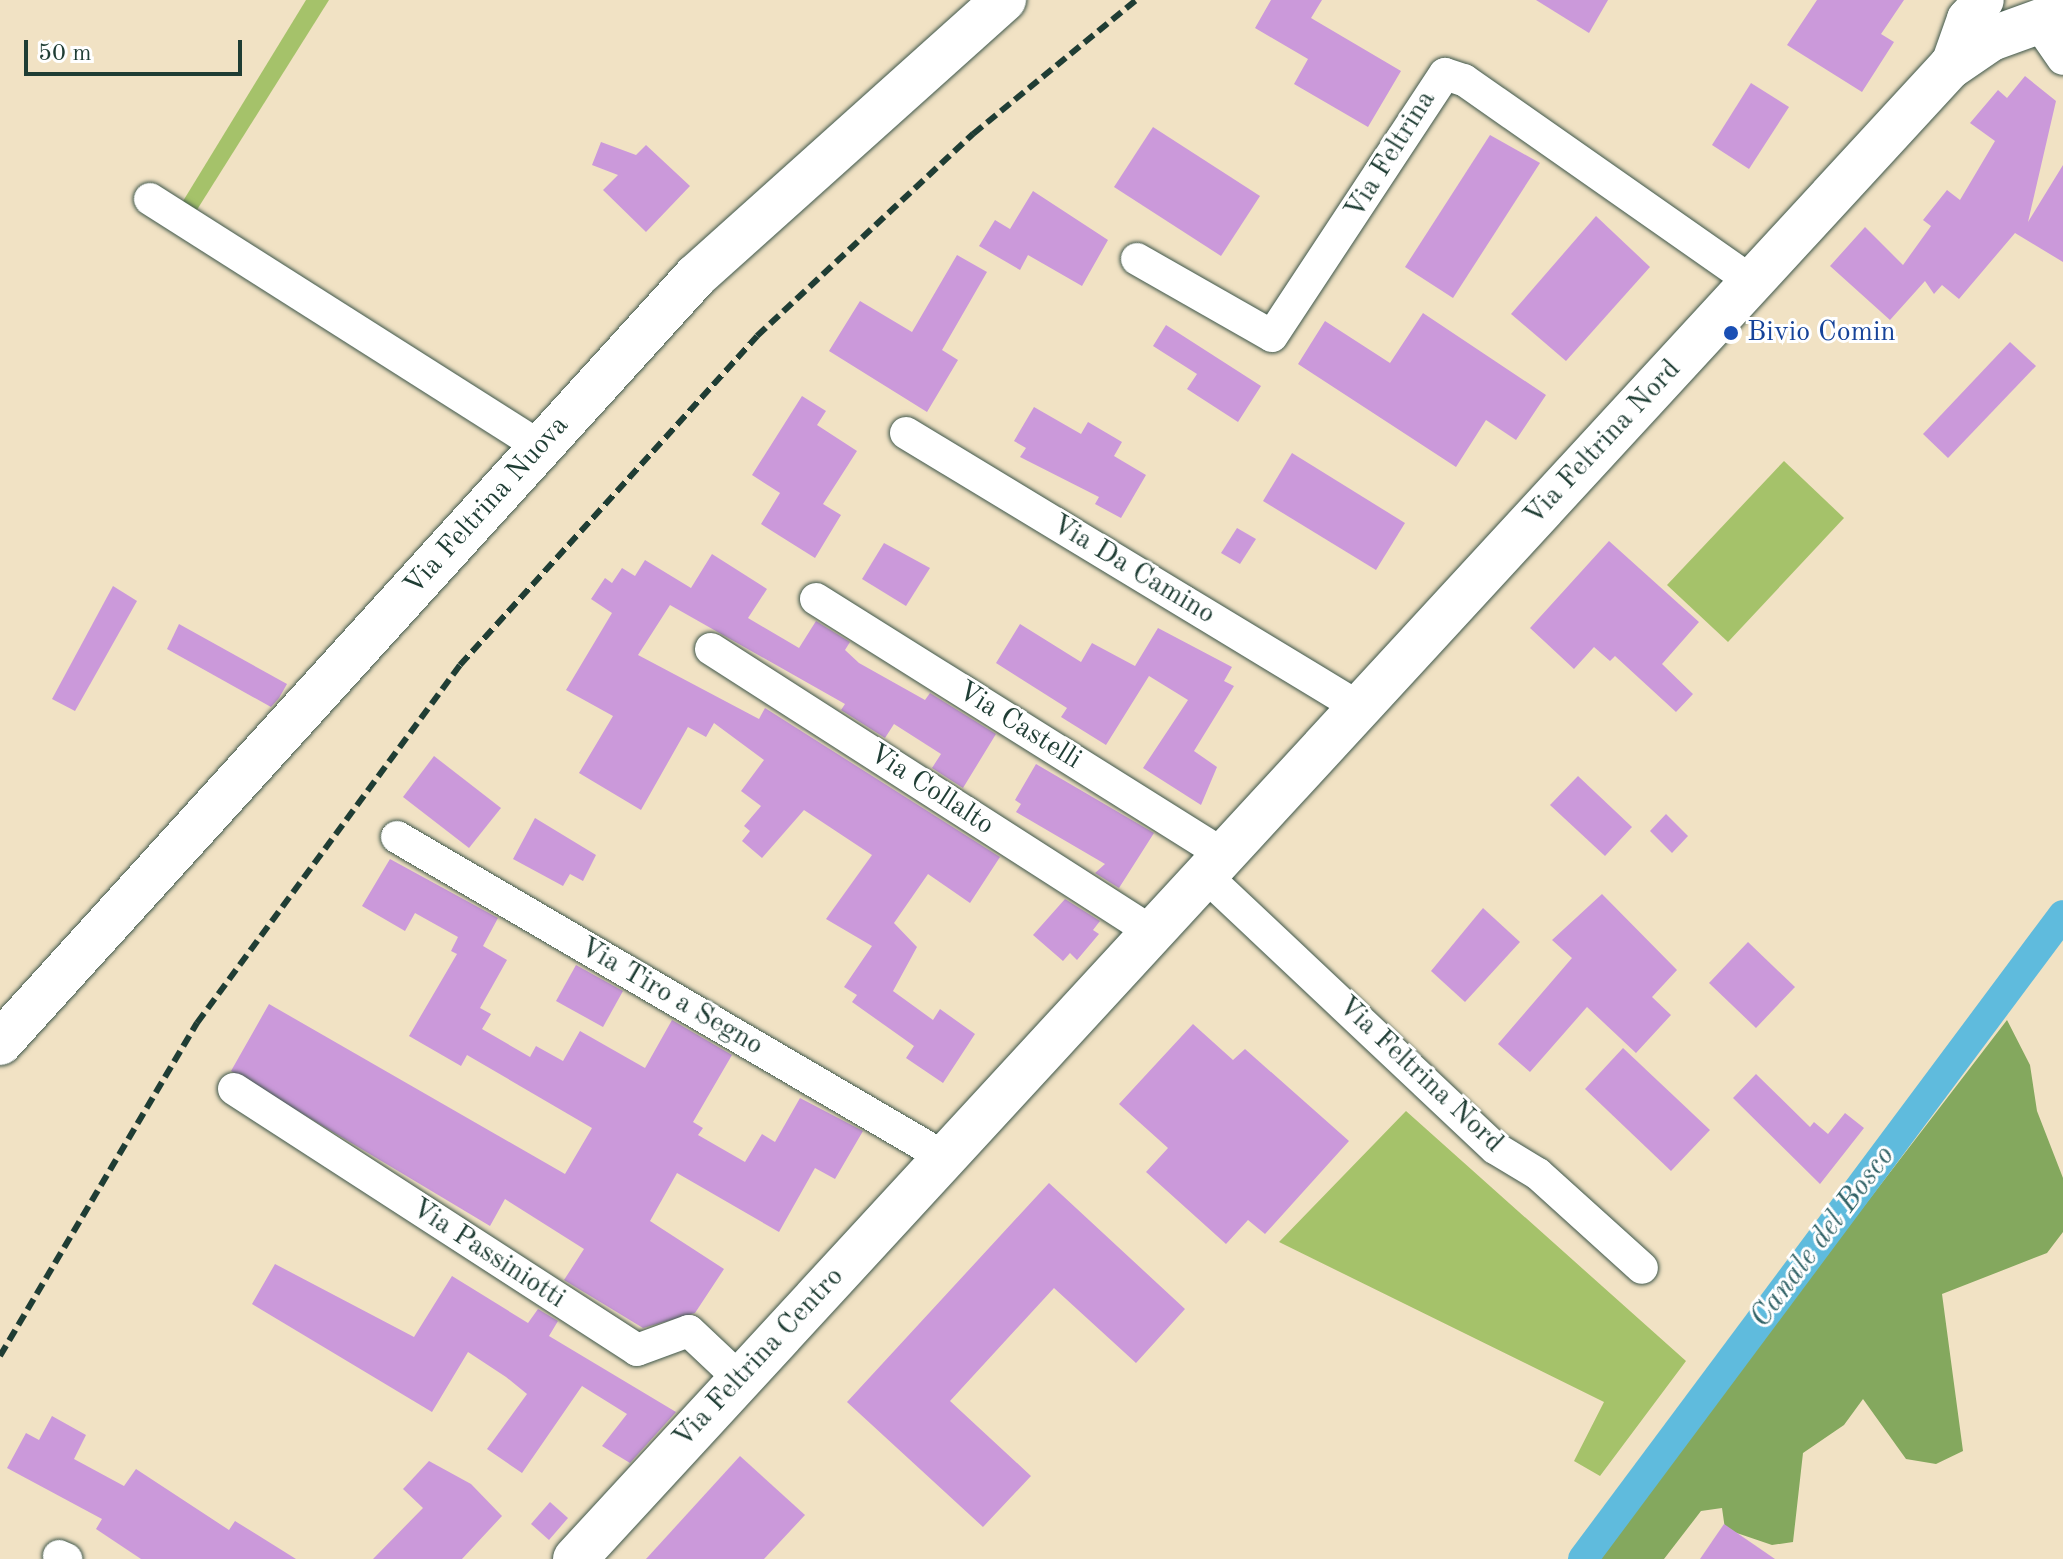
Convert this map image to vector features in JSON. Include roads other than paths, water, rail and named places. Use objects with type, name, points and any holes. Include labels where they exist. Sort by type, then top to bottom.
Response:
[{"type":"main road","name":"Via Feltrina Nuova","points":[[0,1043],[696,276],[1004,0]]},
{"type":"main road","points":[[1950,67],[2049,9]]},
{"type":"main road","name":"Via Feltrina Nord","points":[[944,1157],[1950,67]]},
{"type":"main road","name":"Via Feltrina Centro","points":[[575,1559],[944,1157]]},
{"type":"street","name":"Via Feltrina Nord","points":[[1950,67],[1967,19],[1984,0]]},
{"type":"street","points":[[2049,9],[2063,59]]},
{"type":"street","name":"Via Feltrina","points":[[1137,259],[1272,336],[1445,74],[1464,80],[1752,282]]},
{"type":"street","points":[[150,199],[541,447]]},
{"type":"street","name":"Via Da Camino","points":[[906,433],[1360,708]]},
{"type":"street","name":"Via Castelli","points":[[816,599],[1214,864]]},
{"type":"street","name":"Via Collalto","points":[[711,649],[1152,932]]},
{"type":"street","name":"Via Tiro a Segno","points":[[397,837],[944,1157]]},
{"type":"street","name":"Via Feltrina Nord","points":[[1214,864],[1495,1148],[1538,1174],[1642,1268]]},
{"type":"street","name":"Via Passiniotti","points":[[234,1089],[637,1350],[689,1331],[740,1379]]},
{"type":"waterway","name":"Canale del Bosco","points":[[1583,1559],[2063,915]]},
{"type":"railway","points":[[0,1356],[197,1023],[460,665],[757,336],[973,134],[1136,0]]},
{"type":"place","name":"Bivio Comin","points":[[1731,333]]}]
